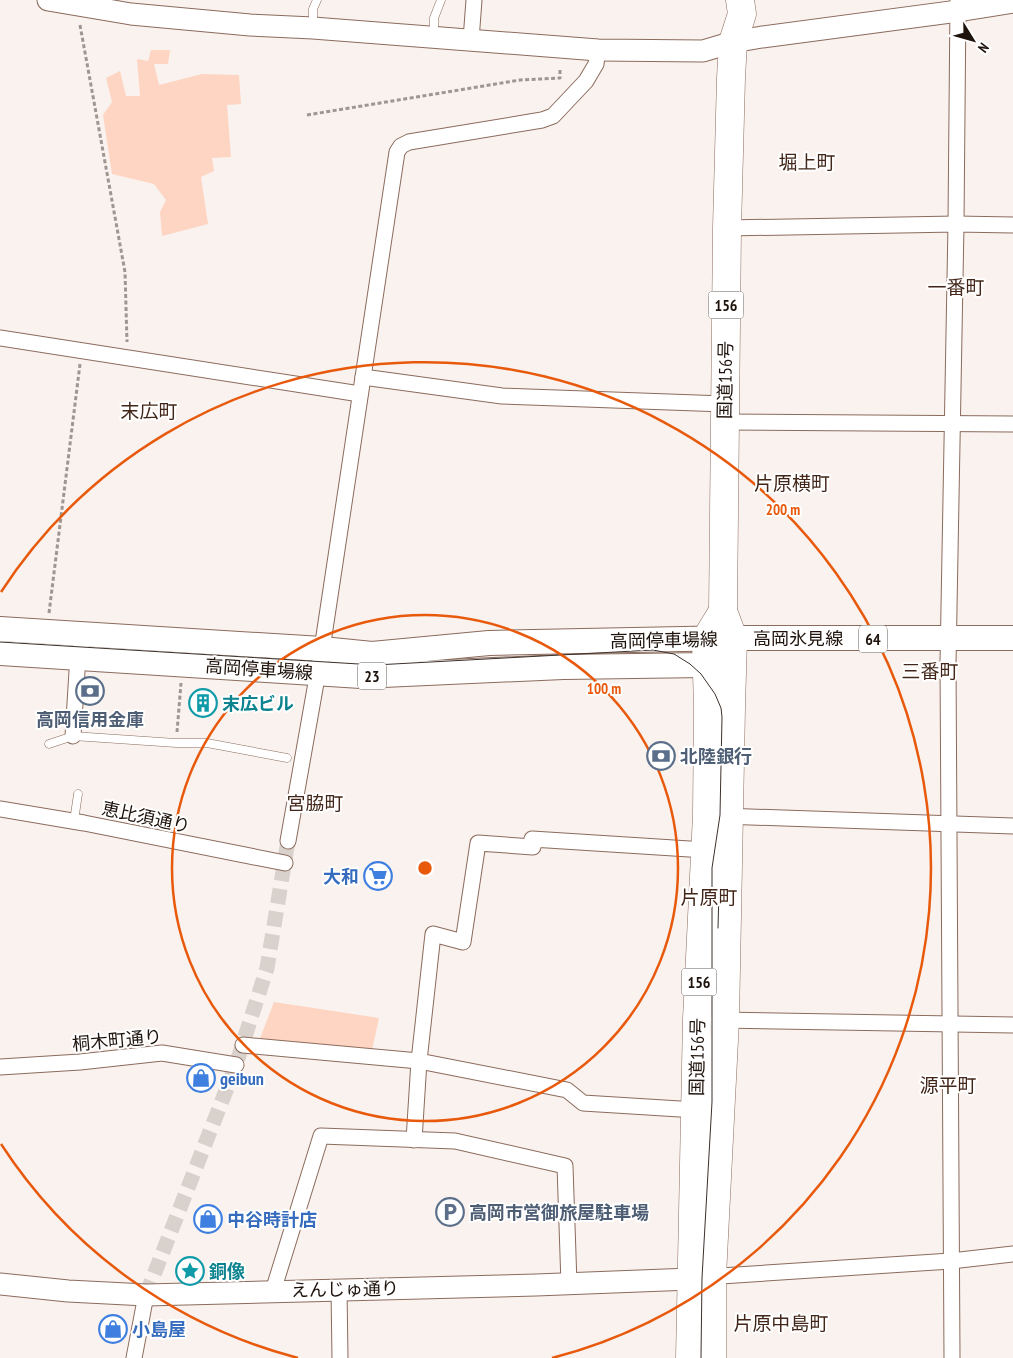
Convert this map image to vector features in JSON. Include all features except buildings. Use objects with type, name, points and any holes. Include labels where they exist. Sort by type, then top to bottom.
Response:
[{"type":"highway","name":"国道156号","points":[[712,1358],[702,1277],[694,1244],[697,1019],[705,850],[718,815],[733,638],[723,611],[727,228],[733,42],[742,14],[740,0]]},
{"type":"highway","name":"国道156号","points":[[690,1358],[702,1277],[725,1020],[718,815],[708,707],[706,652],[723,611]]},
{"type":"main road","name":"高岡停車場線","points":[[0,629],[322,649],[372,654],[489,643],[706,652]]},
{"type":"main road","name":"高岡停車場線","points":[[0,652],[361,676],[563,667],[706,652],[733,638]]},
{"type":"main road","name":"高岡氷見線","points":[[733,638],[1013,638]]},
{"type":"street","points":[[48,0],[250,25],[313,28],[598,50],[703,51],[733,42],[958,6],[1013,2]]},
{"type":"street","points":[[471,40],[474,0]]},
{"type":"street","points":[[952,1358],[948,639],[958,6]]},
{"type":"street","points":[[288,841],[322,649],[397,152],[409,142],[542,120],[553,116],[586,82],[596,64],[598,50]]},
{"type":"street","points":[[727,228],[956,224],[1013,225]]},
{"type":"street","points":[[0,338],[360,394]]},
{"type":"street","points":[[363,377],[502,396],[725,413],[1013,424]]},
{"type":"street","points":[[73,736],[79,658],[83,634]]},
{"type":"street","name":"恵比須通り","points":[[0,809],[285,864]]},
{"type":"street","points":[[718,815],[1013,826]]},
{"type":"street","points":[[414,1140],[418,1061],[434,934],[463,942],[478,843],[533,847],[532,839],[705,850]]},
{"type":"street","points":[[697,1019],[950,1023],[1013,1026]]},
{"type":"street","points":[[243,1045],[418,1061],[567,1090],[584,1104],[696,1110]]},
{"type":"street","name":"桐木町通り","points":[[0,1068],[162,1053],[236,1065]]},
{"type":"street","points":[[273,1291],[321,1136],[455,1141],[565,1166],[568,1284]]},
{"type":"street","points":[[702,1277],[951,1261],[1013,1254]]},
{"type":"street","name":"えんじゅ通り","points":[[0,1284],[68,1291],[146,1295],[568,1284],[702,1277]]},
{"type":"street","points":[[339,1289],[340,1358]]},
{"type":"street","points":[[134,1358],[146,1295]]},
{"type":"lane","points":[[313,28],[313,9],[317,0]]},
{"type":"lane","points":[[434,38],[434,18],[441,0]]},
{"type":"lane","points":[[49,744],[73,736],[176,743],[207,743],[287,758]]},
{"type":"lane","points":[[74,822],[78,794]]},
{"type":"path","points":[[77,4],[125,272],[128,358]]},
{"type":"path","points":[[307,115],[520,80],[560,78],[560,69]]},
{"type":"path","points":[[47,632],[81,351]]},
{"type":"path","points":[[176,743],[181,680]]},
{"type":"shaded area","points":[[151,50],[170,50],[168,64],[154,64],[159,85],[202,74],[239,75],[241,104],[227,105],[231,157],[212,158],[214,171],[201,177],[208,224],[162,236],[160,212],[166,200],[154,184],[112,174],[103,115],[112,102],[106,78],[120,71],[126,96],[140,96],[137,59],[148,61]]},
{"type":"shaded area","points":[[274,1002],[379,1018],[372,1050],[259,1041]]},
{"type":"tunnel","points":[[146,1295],[236,1065],[267,968],[288,841]]},
{"type":"tram line","points":[[0,642],[375,665],[653,650],[674,654],[701,674],[715,694],[721,708],[722,717],[720,815],[712,868],[712,1102],[702,1278],[701,1358]]},
{"type":"tram line","points":[[718,928],[719,891]]},
{"type":"place","name":"高岡信用金庫","points":[[90,691]]},
{"type":"place","name":"末広ビル","points":[[203,703]]},
{"type":"place","name":"北陸銀行","points":[[661,756]]},
{"type":"place","name":"大和","points":[[378,876]]},
{"type":"place","name":"geibun","points":[[201,1078]]},
{"type":"place","name":"高岡市営御旅屋駐車場","points":[[450,1212]]},
{"type":"place","name":"中谷時計店","points":[[208,1219]]},
{"type":"place","name":"銅像","points":[[190,1271]]},
{"type":"place","name":"小島屋","points":[[113,1329]]},
{"type":"district","name":"堀上町","points":[[807,162]]},
{"type":"district","name":"一番町","points":[[956,287]]},
{"type":"district","name":"末広町","points":[[149,411]]},
{"type":"district","name":"片原横町","points":[[792,483]]},
{"type":"district","name":"三番町","points":[[930,671]]},
{"type":"district","name":"宮脇町","points":[[315,803]]},
{"type":"district","name":"片原町","points":[[709,897]]},
{"type":"district","name":"源平町","points":[[948,1085]]},
{"type":"district","name":"片原中島町","points":[[781,1323]]}]
